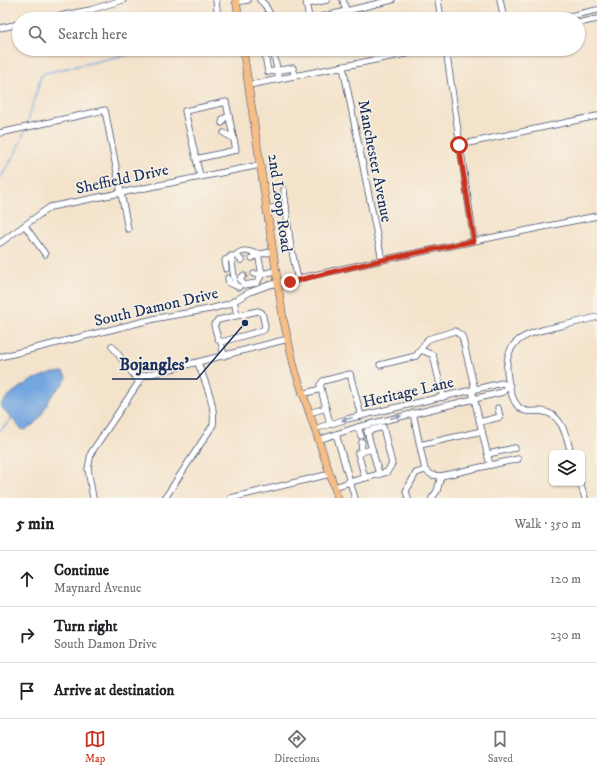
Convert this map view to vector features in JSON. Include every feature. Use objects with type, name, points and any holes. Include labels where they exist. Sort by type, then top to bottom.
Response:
[{"type":"main road","points":[[236,1],[238,12]]},
{"type":"main road","name":"2nd Loop Road","points":[[244,56],[277,284],[288,339],[302,394],[338,498]]},
{"type":"street","points":[[80,12],[123,0]]},
{"type":"street","points":[[216,0],[217,12]]},
{"type":"street","points":[[236,1],[248,0]]},
{"type":"street","points":[[260,0],[269,12]]},
{"type":"street","points":[[308,12],[307,2],[326,0]]},
{"type":"street","points":[[343,0],[346,11]]},
{"type":"street","points":[[342,12],[392,0]]},
{"type":"street","points":[[438,0],[441,12]]},
{"type":"street","points":[[500,0],[503,12]]},
{"type":"street","points":[[585,13],[597,10]]},
{"type":"street","points":[[585,22],[597,19]]},
{"type":"street","points":[[0,28],[12,25]]},
{"type":"street","points":[[265,56],[268,72],[293,68],[294,76]]},
{"type":"street","points":[[274,56],[279,79]]},
{"type":"street","points":[[249,85],[396,56]]},
{"type":"street","points":[[447,56],[474,241]]},
{"type":"street","name":"Manchester Avenue","points":[[343,67],[382,260]]},
{"type":"street","points":[[196,159],[236,150],[226,102],[185,111],[196,159],[200,176]]},
{"type":"street","points":[[0,133],[105,110],[128,229]]},
{"type":"street","points":[[222,123],[223,119],[228,116]]},
{"type":"street","points":[[459,145],[597,116]]},
{"type":"street","points":[[224,133],[233,138]]},
{"type":"street","name":"Sheffield Drive","points":[[0,243],[50,207],[260,165]]},
{"type":"street","points":[[284,190],[293,262],[298,280]]},
{"type":"street","points":[[266,209],[286,206]]},
{"type":"street","name":"South Damon Drive","points":[[0,357],[158,318],[210,309],[234,301],[259,288],[382,260],[597,216]]},
{"type":"street","points":[[25,226],[45,254]]},
{"type":"street","points":[[226,269],[225,260],[240,252],[251,250],[258,254],[262,274],[257,283],[229,283],[228,278]]},
{"type":"street","points":[[252,258],[258,254],[273,252]]},
{"type":"street","points":[[233,256],[241,260]]},
{"type":"street","points":[[233,256],[239,282],[244,295]]},
{"type":"street","points":[[254,274],[276,271]]},
{"type":"street","points":[[234,301],[237,315]]},
{"type":"street","points":[[221,342],[264,330],[265,326],[262,313],[258,311],[218,320],[214,325],[218,339],[221,342],[224,356]]},
{"type":"street","points":[[570,450],[563,427],[558,420],[550,413],[528,412],[521,408],[515,401],[508,386],[508,357],[511,348],[517,340],[530,333],[597,318]]},
{"type":"street","points":[[380,365],[416,356],[428,339],[432,337],[455,331],[459,333],[462,336],[474,390],[474,399],[490,465]]},
{"type":"street","points":[[93,498],[88,469],[91,452],[144,376],[288,339]]},
{"type":"street","points":[[112,346],[139,382]]},
{"type":"street","points":[[421,350],[433,354],[443,397]]},
{"type":"street","points":[[165,498],[212,425],[214,416],[213,407],[198,363]]},
{"type":"street","points":[[330,424],[321,389],[321,382],[350,374],[361,416]]},
{"type":"street","name":"Heritage Lane","points":[[314,429],[361,416],[502,383],[508,386],[503,392],[413,413],[382,424],[358,426],[318,440]]},
{"type":"street","points":[[302,394],[321,389]]},
{"type":"street","points":[[309,413],[326,408]]},
{"type":"street","points":[[480,422],[500,417],[498,408]]},
{"type":"street","points":[[413,413],[425,470],[432,475],[440,476],[518,459]]},
{"type":"street","points":[[334,487],[387,472],[392,464],[382,424],[367,431],[379,474]]},
{"type":"street","points":[[358,426],[361,439],[361,452],[358,453],[365,478]]},
{"type":"street","points":[[420,445],[482,431]]},
{"type":"street","points":[[336,434],[355,498]]},
{"type":"street","points":[[488,454],[515,448]]},
{"type":"street","points":[[361,452],[372,449]]},
{"type":"street","points":[[408,498],[406,491],[416,473],[425,470]]},
{"type":"street","points":[[231,498],[330,474]]},
{"type":"street","points":[[432,498],[437,491],[440,476]]},
{"type":"street","points":[[581,486],[585,498]]},
{"type":"water","points":[[63,372],[67,377],[66,380],[53,394],[42,415],[30,427],[24,430],[21,429],[0,405],[13,392],[28,382],[46,375]]},
{"type":"waterway","points":[[28,121],[41,76],[45,73],[122,56]]},
{"type":"waterway","points":[[0,178],[15,154],[25,131]]},
{"type":"waterway","points":[[0,430],[13,418]]},
{"type":"tunnel","points":[[241,260],[252,258]]},
{"type":"tunnel","points":[[243,276],[254,274]]},
{"type":"place","name":"Bojangles'","points":[[245,323]]},
{"type":"route","points":[[290,282],[382,260],[474,241],[459,145]]}]
